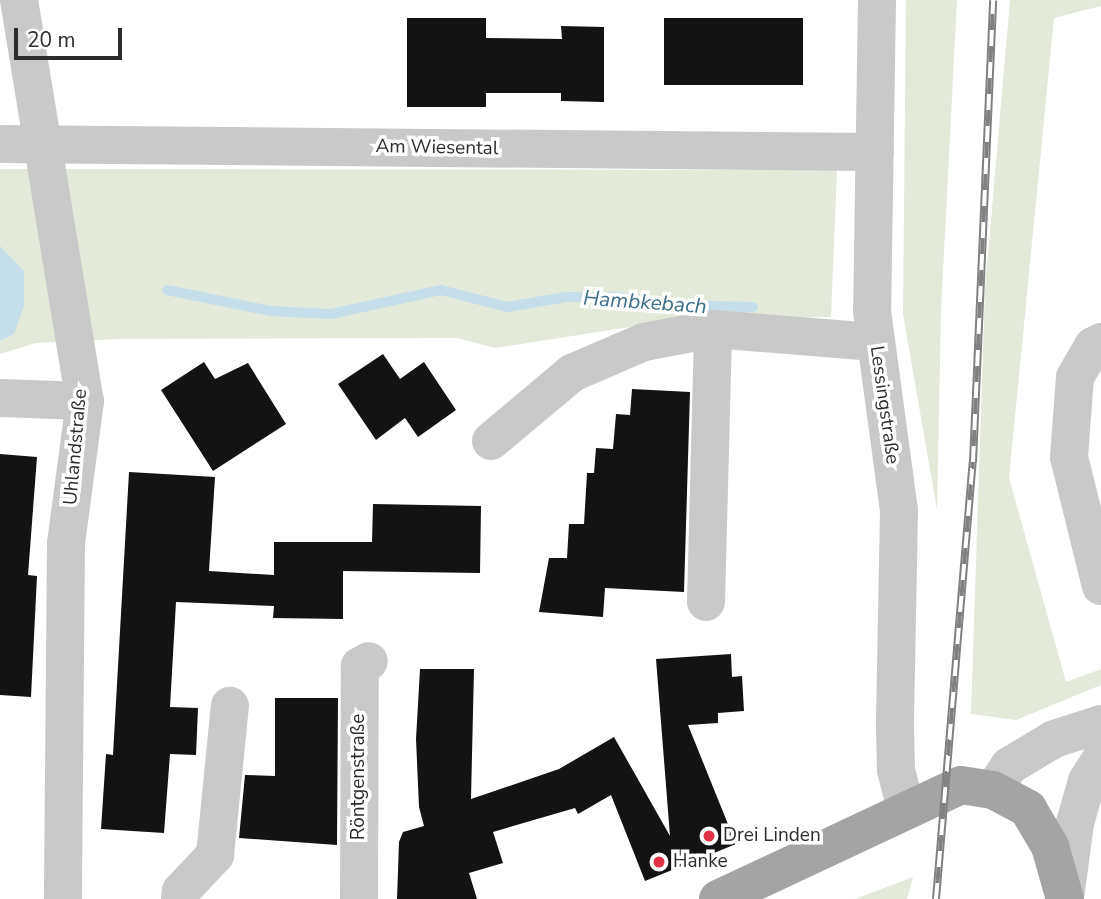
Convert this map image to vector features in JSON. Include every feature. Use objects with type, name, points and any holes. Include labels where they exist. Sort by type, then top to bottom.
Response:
[{"type":"main road","points":[[718,899],[961,785],[993,789],[1028,809],[1040,824],[1065,899]]},
{"type":"street","name":"Uhlandstraße","points":[[19,0],[40,143],[85,401],[66,544],[63,899]]},
{"type":"street","name":"Lessingstraße","points":[[877,0],[874,342],[899,511],[895,728],[896,770],[906,809]]},
{"type":"street","name":"Am Wiesental","points":[[0,144],[875,152]]},
{"type":"street","points":[[491,440],[572,373],[644,342],[713,329],[874,342]]},
{"type":"street","points":[[706,602],[713,329]]},
{"type":"street","points":[[1096,356],[1075,377],[1070,402],[1069,457],[1101,586]]},
{"type":"street","points":[[0,398],[85,401]]},
{"type":"street","name":"Röntgenstraße","points":[[359,899],[359,666],[369,661]]},
{"type":"street","points":[[180,899],[181,891],[215,855],[230,706]]},
{"type":"street","points":[[993,789],[1009,766],[1054,739],[1101,723]]},
{"type":"street","points":[[1065,899],[1075,823],[1087,781],[1101,759]]},
{"type":"green space","points":[[906,0],[957,0],[941,311],[937,510],[903,314]]},
{"type":"green space","points":[[1010,0],[1101,0],[1101,6],[1054,18],[1009,478],[1066,682],[1101,669],[1101,685],[1016,720],[971,714],[985,289]]},
{"type":"green space","points":[[0,169],[837,170],[831,317],[662,322],[495,348],[457,338],[120,339],[36,343],[0,354]]},
{"type":"green space","points":[[913,877],[907,899],[855,899]]},
{"type":"water","points":[[0,246],[24,271],[24,306],[14,334],[0,341]]},
{"type":"building","points":[[407,18],[486,18],[486,38],[562,39],[561,26],[604,27],[604,102],[561,101],[561,93],[486,93],[486,107],[407,107]]},
{"type":"building","points":[[664,18],[803,18],[803,85],[664,85]]},
{"type":"building","points":[[383,354],[400,379],[424,362],[456,410],[418,437],[405,418],[376,440],[338,384]]},
{"type":"building","points":[[204,362],[215,379],[248,363],[286,424],[213,471],[161,390]]},
{"type":"building","points":[[632,389],[690,392],[684,592],[605,588],[603,617],[539,612],[549,558],[567,558],[569,524],[584,524],[587,473],[594,473],[596,448],[613,449],[616,414],[630,415]]},
{"type":"building","points":[[0,454],[37,457],[28,575],[37,576],[31,697],[0,695]]},
{"type":"building","points":[[129,472],[215,477],[209,571],[274,575],[274,542],[372,542],[373,504],[481,506],[480,573],[343,571],[343,619],[273,618],[274,606],[176,602],[170,707],[198,708],[196,755],[170,754],[164,833],[101,829],[106,754],[113,755]]},
{"type":"building","points":[[731,654],[732,677],[742,676],[744,711],[718,713],[718,723],[688,725],[736,844],[645,881],[611,795],[578,814],[575,808],[493,832],[503,863],[469,873],[477,899],[397,899],[399,842],[403,832],[424,826],[419,807],[416,739],[420,669],[474,669],[471,799],[559,769],[614,737],[670,836],[656,659]]},
{"type":"building","points":[[275,698],[338,698],[337,845],[239,838],[245,775],[275,776]]},
{"type":"waterway","name":"Hambkebach","points":[[167,290],[270,311],[331,314],[441,290],[507,307],[566,297],[620,297],[676,305],[753,307]]},
{"type":"railway","points":[[936,899],[973,462],[993,0]]},
{"type":"place","name":"Drei Linden","points":[[709,836]]},
{"type":"place","name":"Hanke","points":[[659,862]]}]
